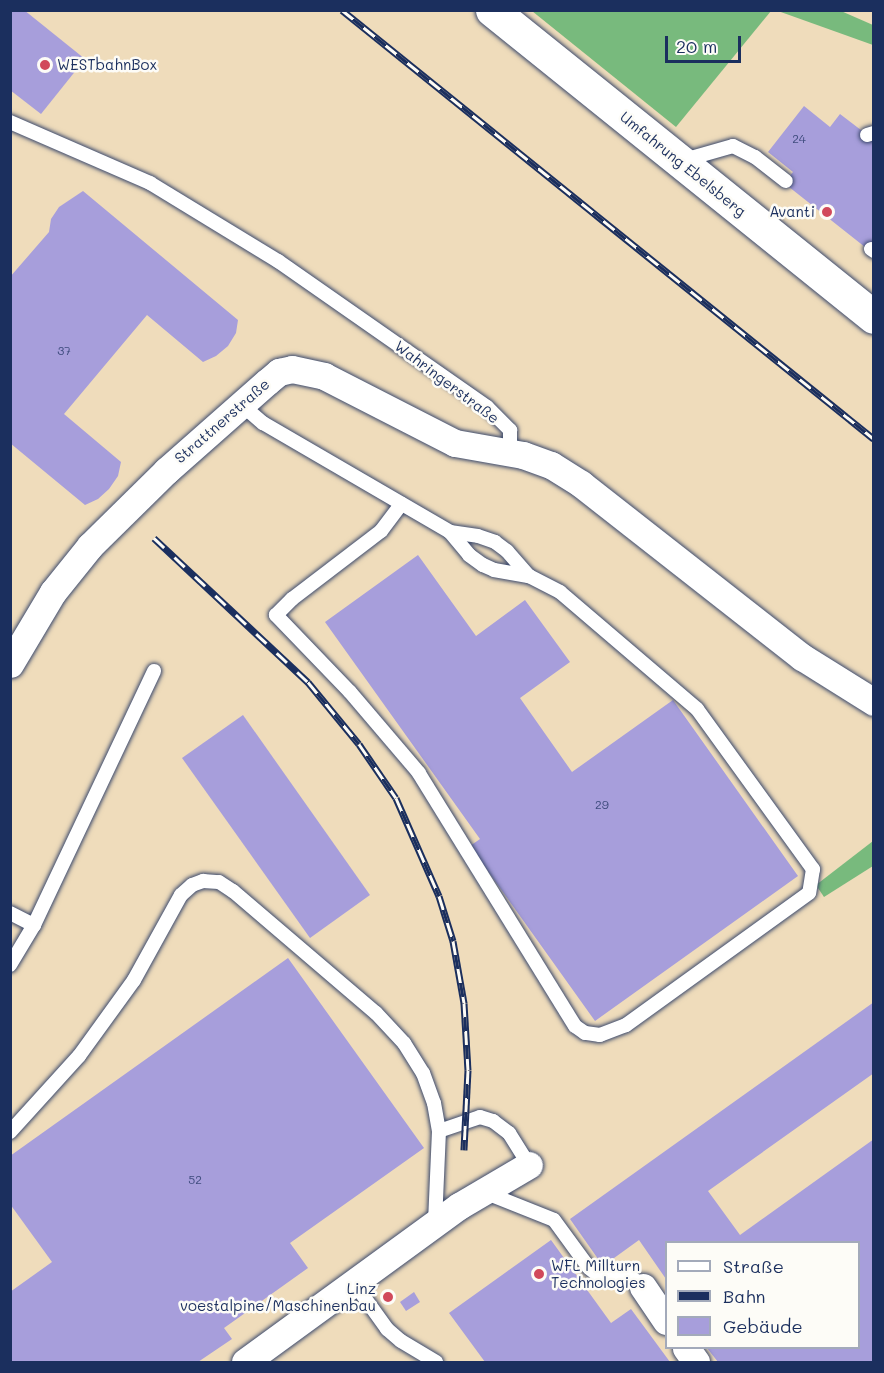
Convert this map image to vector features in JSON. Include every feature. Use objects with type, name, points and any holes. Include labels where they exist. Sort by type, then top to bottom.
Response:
[{"type":"main road","name":"Umfahrung Ebelsberg","points":[[492,10],[873,317]]},
{"type":"street","name":"Strattnerstraße","points":[[10,664],[71,567],[166,471],[279,372],[292,369],[304,370],[348,387],[455,443],[510,453]]},
{"type":"street","points":[[510,453],[551,465],[581,484],[802,657],[873,702]]},
{"type":"street","points":[[244,1362],[435,1224],[529,1165]]},
{"type":"street","points":[[643,1287],[665,1320]]},
{"type":"street","points":[[687,1349],[696,1362]]},
{"type":"lane","name":"Wahringerstraße","points":[[10,122],[150,183],[278,261],[487,407],[510,430],[510,453]]},
{"type":"lane","points":[[680,161],[733,146],[755,157],[786,181]]},
{"type":"lane","points":[[242,405],[263,423],[450,532],[469,555],[494,570],[529,576],[560,592],[698,709],[813,869],[809,893],[626,1025],[600,1035],[585,1034],[575,1026],[419,773],[350,692],[276,615],[292,599],[381,531],[401,504]]},
{"type":"lane","points":[[450,532],[478,536],[495,542],[507,551],[529,576]]},
{"type":"lane","points":[[10,965],[34,925],[154,671]]},
{"type":"lane","points":[[10,1132],[79,1056],[134,980],[181,895],[192,885],[203,881],[219,882],[376,1012],[404,1043],[423,1073],[434,1103],[439,1131],[435,1224]]},
{"type":"lane","points":[[10,913],[34,925]]},
{"type":"lane","points":[[439,1131],[480,1117],[492,1121],[509,1133],[529,1165]]},
{"type":"lane","points":[[484,1192],[554,1220],[589,1268],[598,1275],[628,1275],[643,1287]]},
{"type":"lane","points":[[354,1283],[387,1329],[401,1341],[436,1362]]},
{"type":"green space","points":[[532,11],[771,11],[676,127]]},
{"type":"green space","points":[[778,11],[841,11],[873,25],[873,45]]},
{"type":"green space","points":[[873,841],[873,866],[824,897],[816,885]]},
{"type":"building","name":"WESTbahnBox","points":[[10,10],[24,10],[85,59],[41,114],[10,90]]},
{"type":"building","points":[[804,106],[830,127],[840,114],[874,140],[874,246],[870,251],[784,183],[793,172],[768,152]]},
{"type":"building","points":[[83,191],[238,320],[236,333],[228,346],[216,356],[203,362],[147,315],[64,414],[121,462],[118,476],[109,489],[98,499],[85,505],[10,443],[10,277],[49,232],[51,219],[59,207]]},
{"type":"building","points":[[418,555],[476,636],[525,600],[570,662],[520,698],[572,772],[673,700],[798,876],[595,1021],[470,846],[480,839],[325,622]]},
{"type":"building","points":[[243,715],[370,895],[310,938],[182,758]]},
{"type":"building","points":[[288,958],[424,1148],[290,1243],[308,1268],[224,1328],[232,1339],[198,1362],[10,1362],[10,1292],[52,1262],[10,1204],[10,1156]]},
{"type":"building","points":[[874,1002],[874,1073],[708,1191],[740,1235],[874,1139],[874,1362],[718,1362],[708,1349],[860,1349],[860,1241],[665,1241],[665,1278],[639,1240],[603,1266],[570,1219]]},
{"type":"building","name":"WFL Millturn Technologies","points":[[551,1240],[611,1323],[631,1309],[670,1362],[485,1362],[449,1313]]},
{"type":"building","points":[[414,1292],[420,1302],[406,1311],[400,1302]]},
{"type":"railway","points":[[342,10],[874,439]]},
{"type":"railway","points":[[154,538],[308,682],[359,744],[396,798],[439,896],[453,941],[464,1003],[468,1070],[464,1150]]},
{"type":"place","name":"WESTbahnBox","points":[[45,65]]},
{"type":"place","name":"Avanti","points":[[827,212]]},
{"type":"place","name":"WFL Millturn Technologies","points":[[539,1274]]},
{"type":"place","name":"Linz voestalpine/Maschinenbau","points":[[388,1297]]}]
